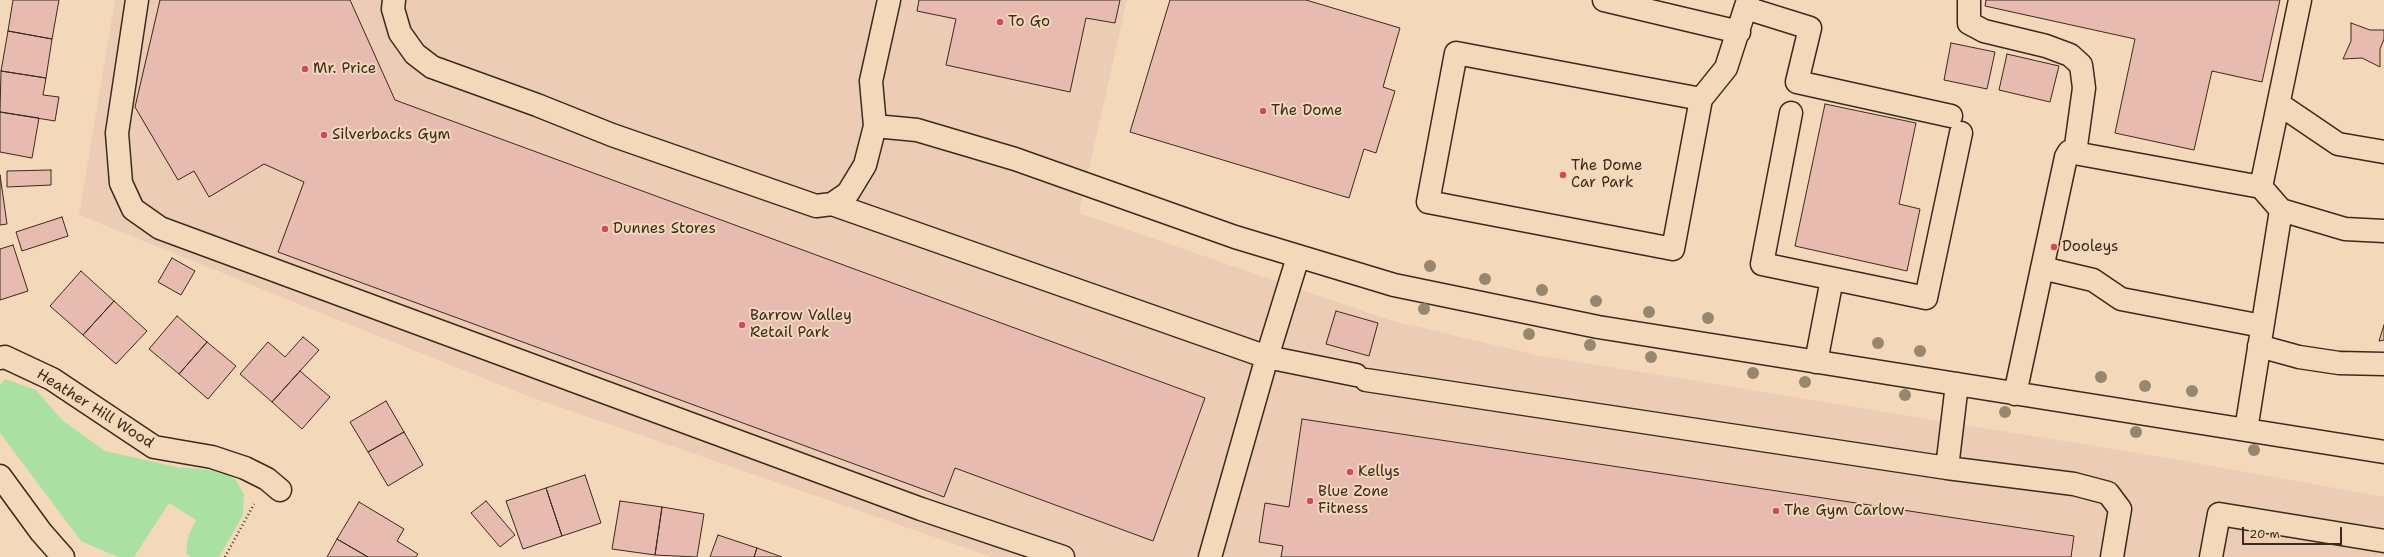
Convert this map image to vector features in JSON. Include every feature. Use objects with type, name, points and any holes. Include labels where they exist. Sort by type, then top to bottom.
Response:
[{"type":"street","points":[[137,0],[117,133],[121,183],[133,209],[160,228],[913,506],[1063,557]]},
{"type":"street","points":[[394,0],[393,9],[400,33],[415,54],[432,67],[530,102],[612,136],[764,190],[816,206],[832,204],[1267,357],[1361,377],[1947,468],[2074,484],[2108,493],[2120,508],[2112,557]]},
{"type":"street","points":[[832,204],[848,193],[865,166],[875,126],[871,81],[889,0]]},
{"type":"street","points":[[1604,0],[1664,6],[1739,32]]},
{"type":"street","points":[[1968,0],[1969,23],[1984,31],[2046,46],[2070,55],[2081,65],[2084,88],[2075,153]]},
{"type":"street","points":[[2261,187],[2300,0]]},
{"type":"street","points":[[1701,99],[1456,53],[1428,202],[1673,249],[1701,99],[1726,68],[1747,4],[1810,28],[1797,82],[1956,125],[1926,298],[1762,264],[1791,113]]},
{"type":"street","points":[[2279,104],[2338,144],[2384,152]]},
{"type":"street","points":[[875,126],[917,130],[1015,160],[1235,237],[1394,285],[1598,327],[2384,452]]},
{"type":"street","points":[[2015,394],[2066,157],[2069,152],[2261,187],[2280,210],[2345,229],[2384,231]]},
{"type":"street","points":[[2246,430],[2280,210]]},
{"type":"street","points":[[1210,557],[1267,357],[1298,256]]},
{"type":"street","points":[[2042,268],[2093,280],[2121,299],[2260,336],[2298,357],[2339,363],[2384,364]]},
{"type":"street","points":[[1816,362],[1832,279]]},
{"type":"street","name":"Heather Hill Wood","points":[[0,358],[10,360],[52,379],[154,447],[212,457],[245,468],[274,485]]},
{"type":"street","points":[[1947,468],[1957,384]]},
{"type":"street","points":[[0,476],[40,532],[63,557]]},
{"type":"street","points":[[2211,557],[2219,514],[2384,541]]},
{"type":"path","points":[[225,557],[274,485]]},
{"type":"shaded area","points":[[115,0],[1127,0],[1079,213],[1389,320],[1536,355],[2173,459],[2384,497],[2384,557],[992,557],[522,394],[79,215]]},
{"type":"green space","points":[[5,379],[36,390],[62,420],[105,451],[177,467],[222,471],[236,480],[244,495],[243,515],[219,557],[191,557],[186,553],[188,537],[196,520],[169,503],[134,557],[118,557],[81,541],[0,433],[0,385]]},
{"type":"building","points":[[13,0],[59,0],[52,39],[8,31]]},
{"type":"building","name":"Barrow Valley Retail Park","points":[[160,0],[350,0],[395,100],[1205,398],[1153,541],[955,468],[944,497],[278,252],[304,182],[264,164],[209,197],[194,171],[178,180],[135,107]]},
{"type":"building","points":[[919,0],[1120,0],[1115,23],[1086,18],[1070,92],[946,65],[956,19],[917,11]]},
{"type":"building","name":"The Dome","points":[[1170,0],[1306,0],[1400,28],[1383,87],[1395,91],[1376,153],[1364,149],[1349,198],[1130,132]]},
{"type":"building","points":[[1986,0],[2280,0],[2262,82],[2212,71],[2194,150],[2115,133],[2135,39],[1985,6]]},
{"type":"building","points":[[2351,23],[2370,30],[2384,30],[2384,39],[2380,49],[2380,67],[2362,58],[2343,59],[2351,41]]},
{"type":"building","points":[[8,31],[52,39],[46,78],[1,71]]},
{"type":"building","points":[[1951,43],[1995,52],[1987,89],[1944,80]]},
{"type":"building","points":[[2007,54],[2059,66],[2050,102],[1999,90]]},
{"type":"building","points":[[1,71],[46,78],[43,95],[59,97],[55,121],[0,112]]},
{"type":"building","points":[[1825,104],[1916,123],[1899,204],[1920,209],[1907,271],[1795,246]]},
{"type":"building","points":[[0,112],[39,118],[32,158],[0,152]]},
{"type":"building","points":[[51,170],[51,185],[7,187],[7,171]]},
{"type":"building","points":[[0,175],[7,224],[0,225]]},
{"type":"building","points":[[62,217],[68,236],[22,251],[16,232]]},
{"type":"building","points":[[13,245],[28,291],[0,300],[0,249]]},
{"type":"building","points":[[172,258],[195,271],[181,295],[158,282]]},
{"type":"building","points":[[81,271],[114,301],[83,335],[50,306]]},
{"type":"building","points":[[114,301],[147,331],[116,364],[83,335]]},
{"type":"building","points":[[1336,311],[1378,323],[1369,356],[1326,344]]},
{"type":"building","points":[[177,316],[207,342],[179,374],[149,349]]},
{"type":"building","points":[[2384,325],[2384,340],[2379,341]]},
{"type":"building","points":[[303,337],[319,350],[272,402],[240,374],[268,342],[285,357]]},
{"type":"building","points":[[207,342],[236,366],[208,399],[179,374]]},
{"type":"building","points":[[300,371],[330,397],[302,429],[272,402]]},
{"type":"building","points":[[386,401],[404,432],[368,452],[350,422]]},
{"type":"building","points":[[1302,419],[2074,536],[2071,557],[1281,557],[1283,546],[1259,542],[1265,503],[1289,507]]},
{"type":"building","points":[[404,432],[423,465],[388,486],[368,452]]},
{"type":"building","points":[[585,475],[601,523],[562,536],[546,488]]},
{"type":"building","points":[[546,488],[562,536],[523,549],[506,501]]},
{"type":"building","points":[[486,501],[515,535],[500,547],[471,513]]},
{"type":"building","points":[[620,501],[662,507],[655,555],[612,549]]},
{"type":"building","points":[[359,502],[404,529],[397,541],[418,554],[416,557],[368,557],[337,539]]},
{"type":"building","points":[[662,507],[704,514],[697,557],[655,555]]},
{"type":"building","points":[[718,535],[757,548],[754,557],[710,557]]},
{"type":"building","points":[[337,539],[368,557],[327,557]]},
{"type":"building","points":[[757,548],[782,557],[754,557]]},
{"type":"place","name":"To Go","points":[[1000,22]]},
{"type":"place","name":"Mr. Price","points":[[305,69]]},
{"type":"place","name":"The Dome","points":[[1263,111]]},
{"type":"place","name":"Silverbacks Gym","points":[[324,135]]},
{"type":"place","name":"The Dome Car Park","points":[[1563,175]]},
{"type":"place","name":"Dunnes Stores","points":[[605,229]]},
{"type":"place","name":"Dooleys","points":[[2054,247]]},
{"type":"place","name":"Barrow Valley Retail Park","points":[[742,325]]},
{"type":"place","name":"Kellys","points":[[1350,472]]},
{"type":"place","name":"Blue Zone Fitness","points":[[1310,501]]},
{"type":"place","name":"The Gym Carlow","points":[[1776,511]]}]
